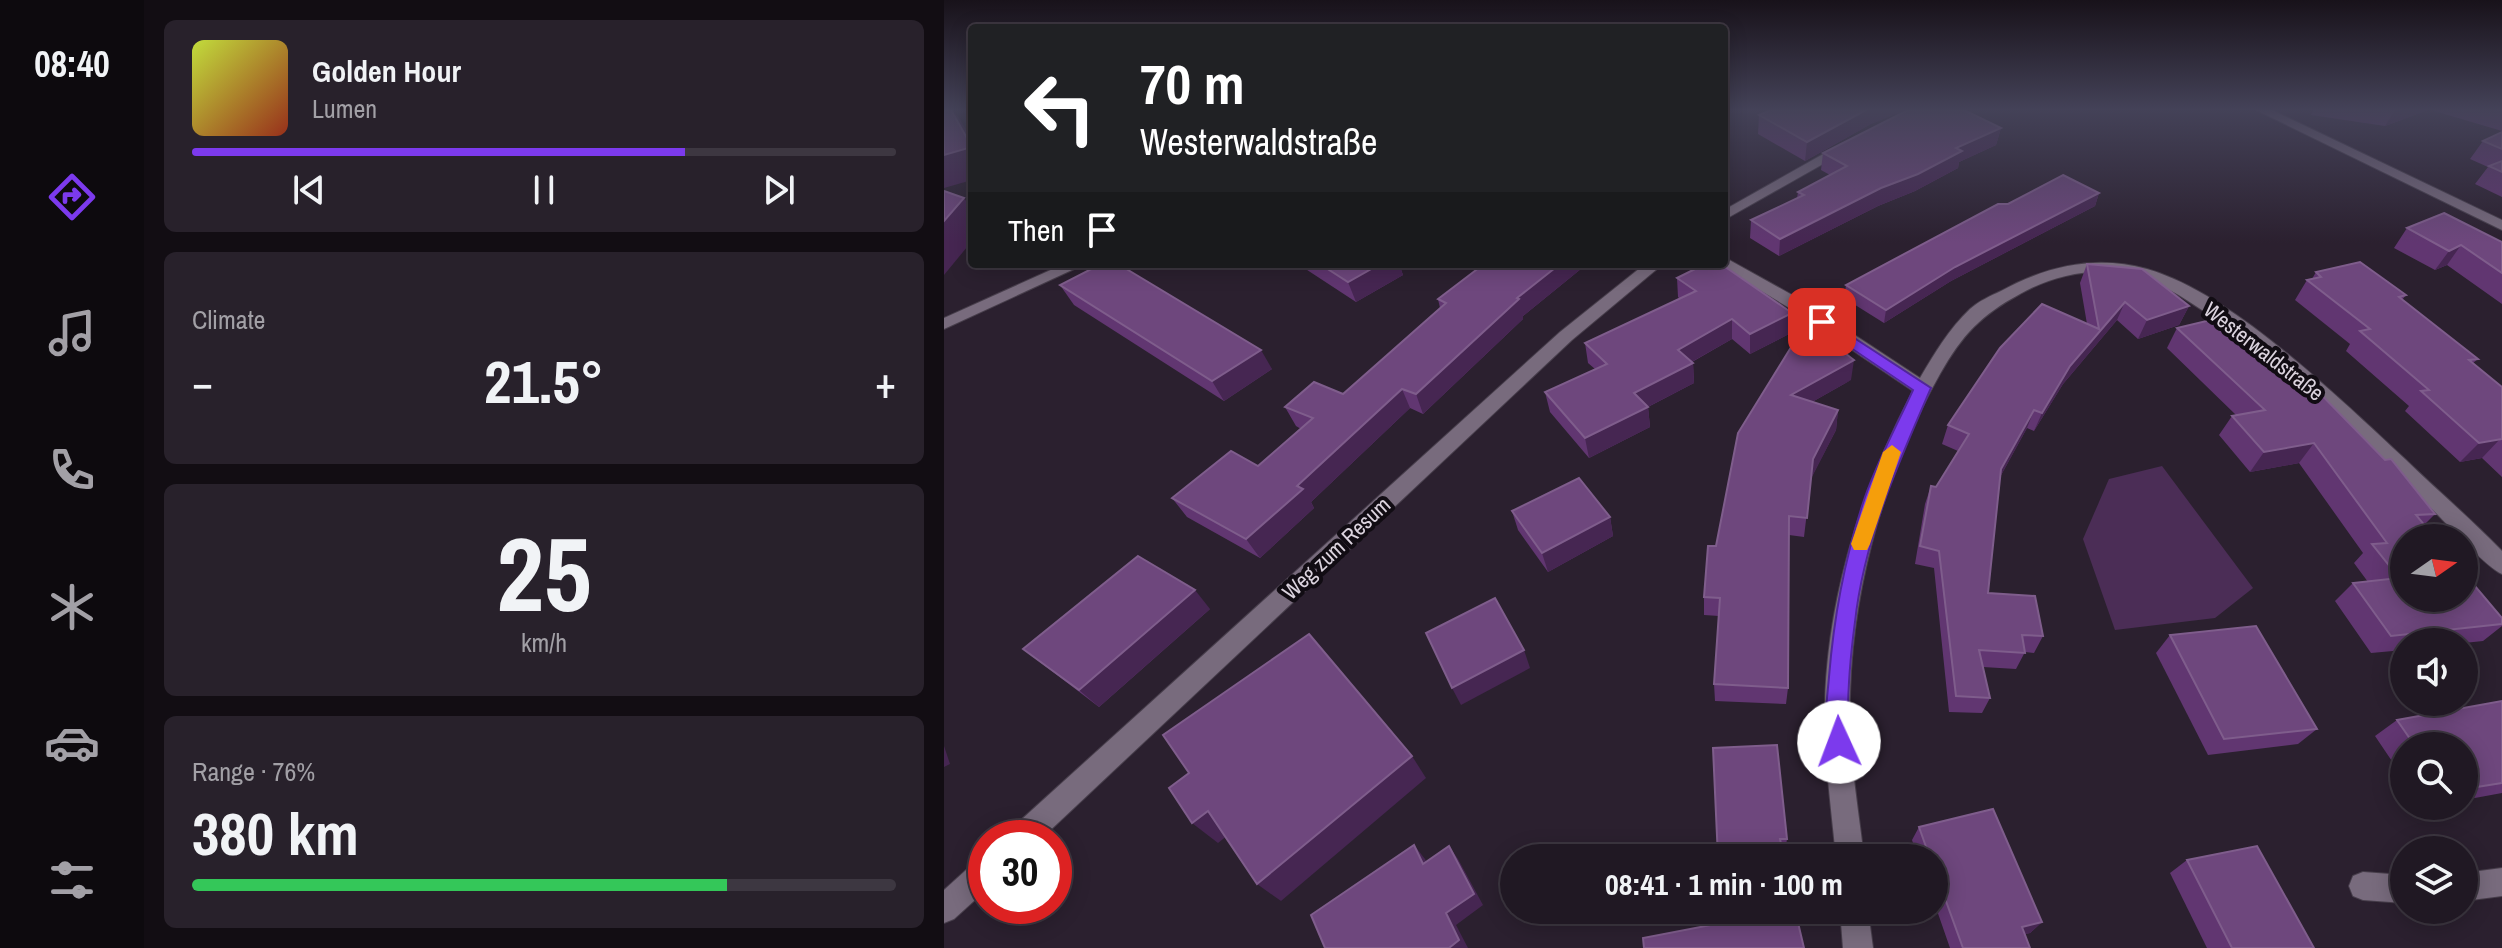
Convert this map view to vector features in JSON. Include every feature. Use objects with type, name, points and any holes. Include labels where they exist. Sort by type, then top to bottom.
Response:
[{"type":"street","points":[[1728,214],[1835,154]]},
{"type":"street","points":[[2354,154],[2502,226]]},
{"type":"street","points":[[1728,264],[1797,305],[1922,388]]},
{"type":"street","points":[[944,324],[1068,268]]},
{"type":"street","name":"Weg zum Resum","points":[[1042,820],[1566,336],[1650,268]]},
{"type":"street","name":"Westerwaldstraße","points":[[1849,844],[1837,714],[1844,620],[1857,556],[1876,494],[1922,388],[1949,343],[1978,311],[2028,281],[2061,268],[2139,271],[2173,285],[2225,316],[2294,371],[2387,454],[2502,565]]},
{"type":"street","points":[[2478,885],[2502,882]]},
{"type":"street","points":[[2363,886],[2390,888]]},
{"type":"street","points":[[944,909],[968,887]]},
{"type":"street","points":[[1855,924],[1858,948]]},
{"type":"shaded area","points":[[2162,466],[2253,588],[2215,618],[2115,630],[2083,539],[2109,479]]},
{"type":"building","points":[[1825,154],[1956,154],[1780,239],[1751,220],[1804,195],[1798,192],[1847,166]]},
{"type":"building","points":[[2502,161],[2502,172],[2489,166]]},
{"type":"building","points":[[2063,175],[2099,193],[1955,267],[1886,310],[1846,285],[1998,204],[2008,204]]},
{"type":"building","points":[[944,191],[964,198],[944,221]]},
{"type":"building","points":[[2444,213],[2502,242],[2502,273],[2461,245],[2449,251],[2407,228]]},
{"type":"building","points":[[2360,262],[2406,295],[2399,297],[2478,359],[2469,360],[2502,387],[2502,439],[2479,443],[2421,391],[2429,390],[2360,331],[2370,329],[2307,280],[2321,277],[2316,272]]},
{"type":"building","points":[[2087,264],[2142,269],[2189,306],[2147,320],[2125,302],[2070,366],[2042,413],[2034,410],[2001,469],[1988,593],[2035,596],[2043,636],[2022,635],[2025,653],[1979,650],[1990,698],[1956,696],[1939,551],[1920,546],[1931,486],[1936,487],[1969,434],[1948,425],[2000,348],[2042,304],[2099,329]]},
{"type":"building","points":[[1093,268],[1125,268],[1261,350],[1212,381],[1060,285]]},
{"type":"building","points":[[1326,268],[1373,268],[1348,282]]},
{"type":"building","points":[[1479,268],[1555,268],[1517,298],[1416,394],[1402,389],[1297,486],[1303,489],[1246,539],[1172,498],[1231,451],[1258,466],[1313,418],[1285,407],[1314,382],[1343,394],[1446,303],[1438,299]]},
{"type":"building","points":[[1697,268],[1727,268],[1792,313],[1750,334],[1732,319],[1678,350],[1693,363],[1634,393],[1648,407],[1585,438],[1545,392],[1607,364],[1585,343],[1696,291],[1677,278]]},
{"type":"building","points":[[2223,317],[2296,380],[2305,378],[2385,460],[2391,459],[2435,514],[2416,515],[2423,524],[2390,524],[2390,567],[2372,544],[2387,543],[2314,443],[2264,452],[2232,416],[2265,410],[2177,328]]},
{"type":"building","points":[[1806,323],[1854,360],[1791,395],[1838,410],[1813,459],[1807,518],[1789,516],[1788,688],[1714,684],[1720,598],[1704,597],[1708,546],[1716,546],[1738,433]]},
{"type":"building","points":[[1579,478],[1610,517],[1542,553],[1512,511]]},
{"type":"building","points":[[1138,556],[1195,590],[1079,690],[1023,649]]},
{"type":"building","points":[[2390,579],[2390,612],[2478,612],[2478,590],[2502,618],[2502,624],[2465,628],[2390,628],[2390,635],[2353,583]]},
{"type":"building","points":[[1495,598],[1524,650],[1452,688],[1426,633]]},
{"type":"building","points":[[2256,626],[2317,729],[2224,739],[2170,635]]},
{"type":"building","points":[[1309,634],[1412,756],[1257,884],[1208,811],[1192,823],[1169,788],[1189,773],[1163,735]]},
{"type":"building","points":[[2502,701],[2502,783],[2478,787],[2478,732],[2405,732],[2397,720],[2419,716],[2478,716],[2478,705]]},
{"type":"building","points":[[1777,745],[1787,839],[1780,839],[1781,844],[1717,844],[1713,748]]},
{"type":"building","points":[[1993,809],[2042,922],[2022,927],[2030,948],[1963,948],[1948,907],[1948,844],[1925,844],[1919,827]]},
{"type":"building","points":[[1414,845],[1423,864],[1449,846],[1474,894],[1446,913],[1459,940],[1449,948],[1325,948],[1311,915]]},
{"type":"building","points":[[2257,846],[2314,948],[2232,948],[2187,860]]},
{"type":"building","points":[[1798,924],[1804,948],[1644,948],[1643,938],[1711,925]]},
{"type":"slow traffic","points":[[1860,544],[1892,452]]},
{"type":"route","points":[[1822,322],[1922,388],[1893,450],[1857,556],[1844,620],[1837,714],[1839,742]]}]
